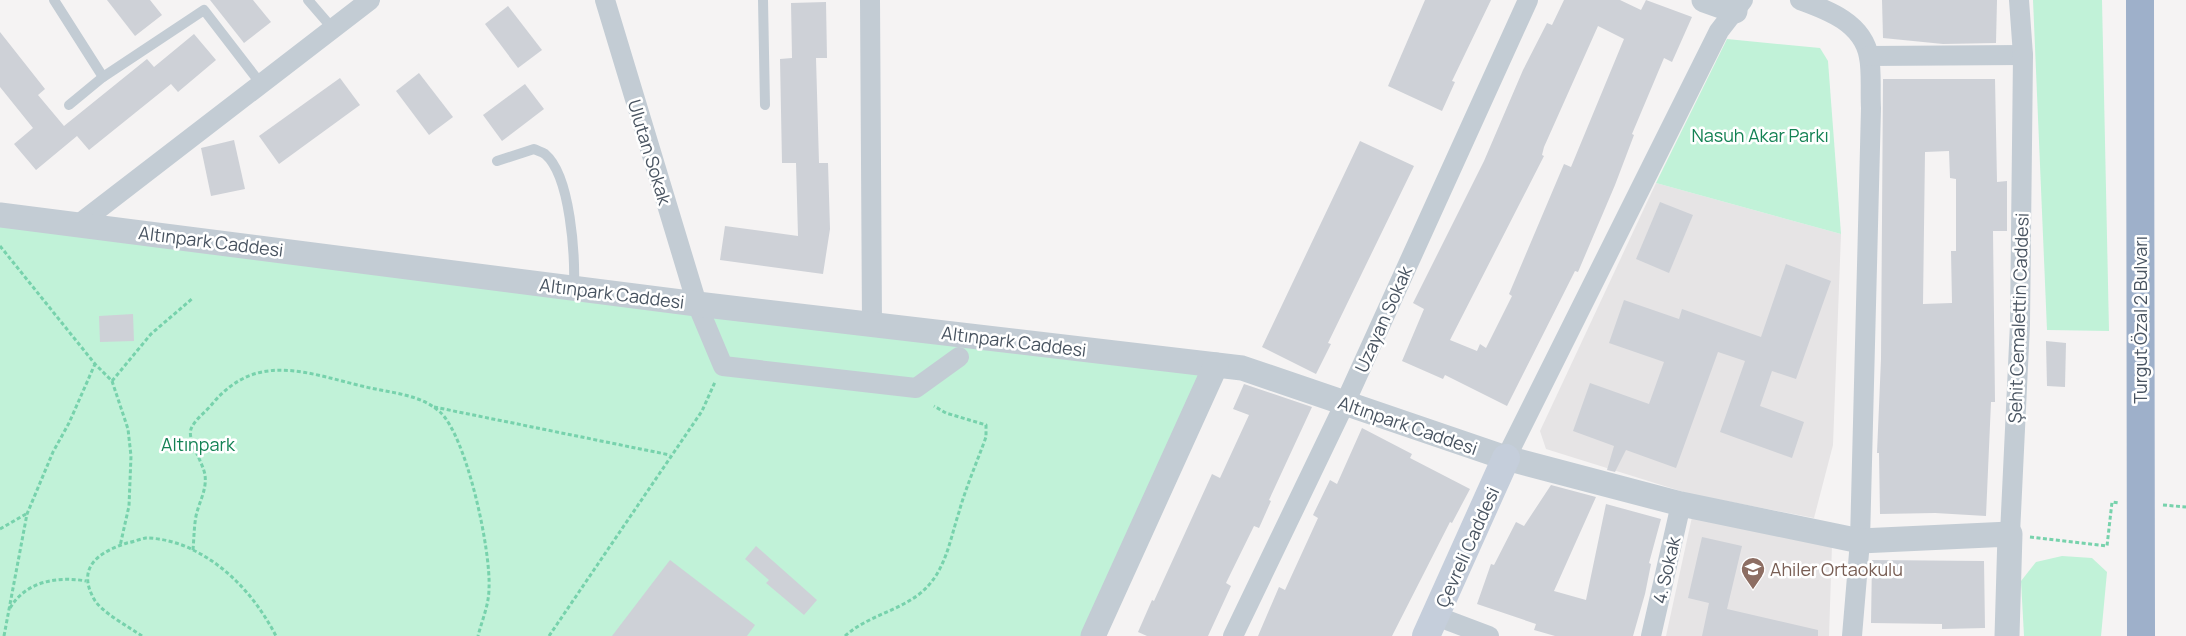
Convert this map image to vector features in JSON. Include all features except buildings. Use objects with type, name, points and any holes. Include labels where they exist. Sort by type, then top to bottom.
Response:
[{"type":"highway","name":"Turgut Özal 2 Bulvarı","points":[[2140,1],[2141,636]]},
{"type":"main road","name":"Çevreli Caddesi","points":[[1431,626],[1506,458]]},
{"type":"street","points":[[79,224],[370,0]]},
{"type":"street","name":"Ulutan Sokak","points":[[604,0],[697,304],[723,366]]},
{"type":"street","points":[[870,0],[872,324]]},
{"type":"street","name":"Uzayan Sokak","points":[[1233,636],[1345,403],[1528,0]]},
{"type":"street","points":[[1506,458],[1719,31],[1739,6],[1704,0]]},
{"type":"street","points":[[1800,0],[1825,9],[1857,29],[1869,56],[1871,108],[1860,542],[1852,636]]},
{"type":"street","name":"Şehit Cemalettin Caddesi","points":[[2007,636],[2020,324],[2023,56],[2019,0]]},
{"type":"street","points":[[1869,56],[2023,56]]},
{"type":"street","name":"Altınpark Caddesi","points":[[0,215],[697,304],[1242,368],[1506,458],[1681,504],[1860,542],[2010,534]]},
{"type":"street","points":[[723,366],[916,388],[959,357]]},
{"type":"street","points":[[1093,636],[1216,365]]},
{"type":"street","name":"4. Sokak","points":[[1651,636],[1681,504]]},
{"type":"street","points":[[1431,626],[1489,636]]},
{"type":"lane","points":[[54,0],[104,77]]},
{"type":"lane","points":[[308,0],[332,29]]},
{"type":"lane","points":[[763,0],[764,105]]},
{"type":"lane","points":[[69,105],[104,77],[204,10],[261,84]]},
{"type":"lane","points":[[497,161],[534,150],[545,155],[556,170],[572,234],[574,288]]},
{"type":"path","points":[[0,246],[112,381],[128,429],[132,456],[128,506],[120,546]]},
{"type":"path","points":[[112,381],[151,334],[193,298]]},
{"type":"path","points":[[4,636],[27,514],[53,452],[69,423],[96,364]]},
{"type":"path","points":[[549,636],[702,412],[723,366]]},
{"type":"path","points":[[193,550],[196,514],[205,488],[205,476],[190,432],[195,423],[230,385],[257,373],[286,368],[402,394],[433,407],[671,455]]},
{"type":"path","points":[[845,636],[870,619],[897,608],[918,595],[934,578],[947,555],[959,511],[986,437],[986,425],[946,413],[934,406]]},
{"type":"path","points":[[433,407],[448,421],[460,444],[481,520],[489,589],[478,636]]},
{"type":"path","points":[[2010,534],[2107,546],[2112,502]]},
{"type":"path","points":[[0,529],[27,514]]},
{"type":"path","points":[[142,636],[95,601],[86,581],[90,567],[98,556],[145,538],[166,540],[193,550],[236,580],[267,618],[276,636]]},
{"type":"path","points":[[9,612],[23,593],[37,584],[53,579],[70,578],[86,581]]},
{"type":"shaded area","points":[[1656,183],[1841,234],[1833,445],[1814,518],[1690,494],[1546,449],[1540,431]]},
{"type":"shaded area","name":"Ahiler Ortaokulu","points":[[1692,517],[1832,545],[1829,636],[1666,636]]},
{"type":"green space","points":[[2033,0],[2102,0],[2109,331],[2047,330]]},
{"type":"green space","name":"Nasuh Akar Parkı","points":[[1727,39],[1820,48],[1828,61],[1841,234],[1656,183]]},
{"type":"green space","name":"Altınpark","points":[[0,215],[1216,365],[1093,636],[0,636]]},
{"type":"green space","points":[[2062,556],[2092,558],[2107,572],[2101,636],[2024,636],[2021,581],[2036,562]]},
{"type":"place","name":"Ahiler Ortaokulu","points":[[1753,590]]}]
